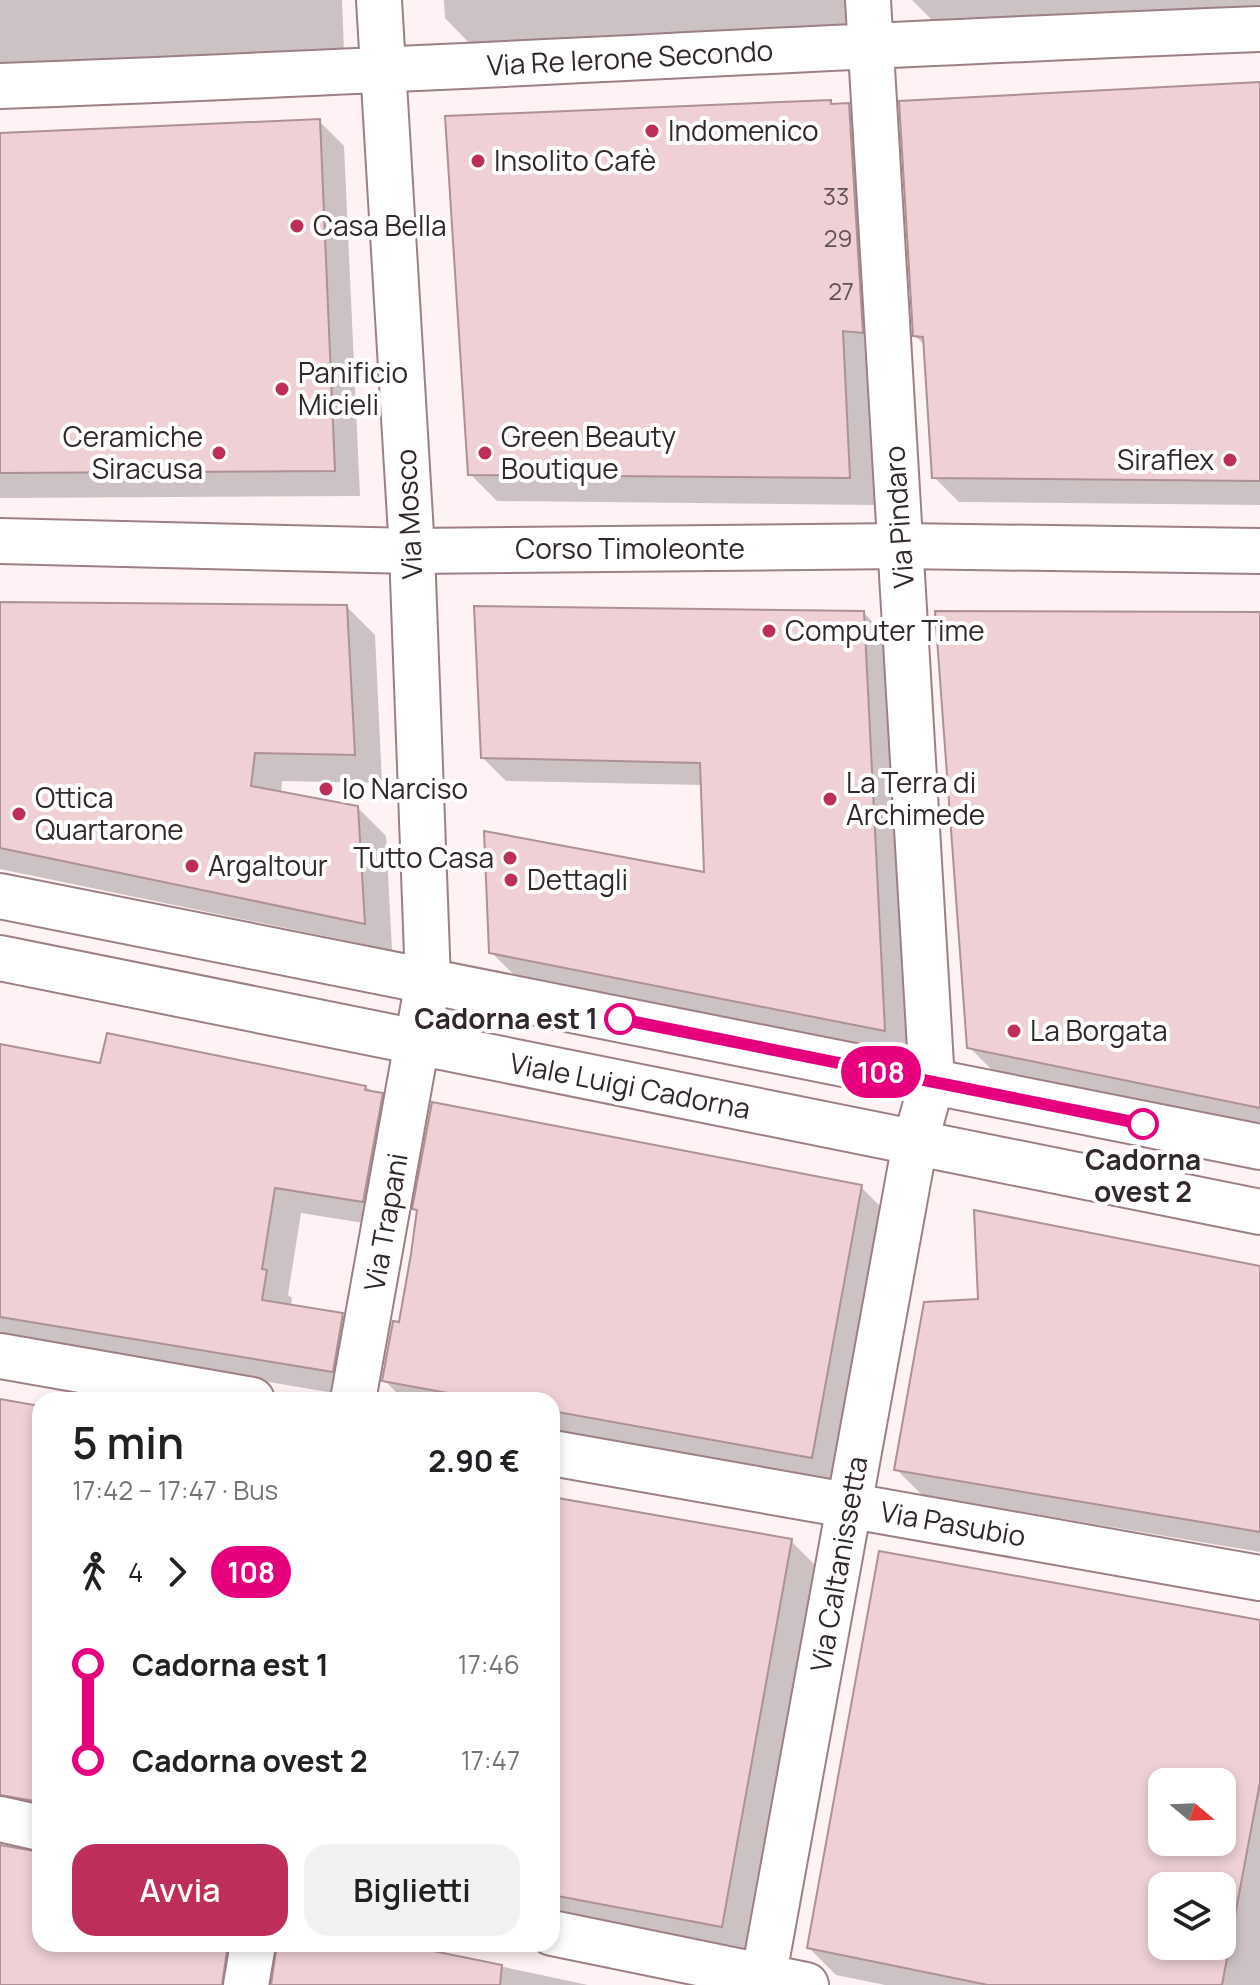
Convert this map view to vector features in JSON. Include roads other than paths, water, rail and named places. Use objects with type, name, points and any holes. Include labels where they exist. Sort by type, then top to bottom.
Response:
[{"type":"street","name":"Via Mosco","points":[[379,0],[412,551],[428,981],[419,1043]]},
{"type":"street","name":"Via Pindaro","points":[[868,0],[932,1082],[915,1143]]},
{"type":"street","name":"Via Re Ierone Secondo","points":[[0,86],[383,72],[871,43],[1260,29]]},
{"type":"street","name":"Corso Timoleonte","points":[[0,541],[412,551],[901,546],[1260,551]]},
{"type":"street","points":[[0,896],[1260,1147]]},
{"type":"street","name":"Viale Luigi Cadorna","points":[[0,958],[1260,1212]]},
{"type":"street","name":"Via Trapani","points":[[354,1392],[419,1043]]},
{"type":"street","name":"Via Caltanissetta","points":[[762,1980],[915,1143]]},
{"type":"street","points":[[0,1356],[206,1392]]},
{"type":"street","name":"Via Pasubio","points":[[560,1454],[1260,1578]]},
{"type":"street","points":[[0,1819],[32,1826]]},
{"type":"street","points":[[560,1935],[762,1980],[806,1985]]},
{"type":"street","points":[[246,1985],[252,1952]]},
{"type":"place","name":"Indomenico","points":[[652,131]]},
{"type":"place","name":"Insolito Cafè","points":[[478,161]]},
{"type":"place","name":"Casa Bella","points":[[297,226]]},
{"type":"place","name":"Panificio Micieli","points":[[282,389]]},
{"type":"place","name":"Ceramiche Siracusa","points":[[219,453]]},
{"type":"place","name":"Green Beauty Boutique","points":[[485,453]]},
{"type":"place","name":"Siraflex","points":[[1230,460]]},
{"type":"place","name":"Computer Time","points":[[769,631]]},
{"type":"place","name":"Io Narciso","points":[[326,789]]},
{"type":"place","name":"La Terra di Archimede","points":[[830,799]]},
{"type":"place","name":"Ottica Quartarone","points":[[19,814]]},
{"type":"place","name":"Tutto Casa","points":[[510,858]]},
{"type":"place","name":"Argaltour","points":[[192,866]]},
{"type":"place","name":"Dettagli","points":[[511,880]]},
{"type":"place","name":"Cadorna est 1","points":[[620,1019]]},
{"type":"place","name":"La Borgata","points":[[1014,1031]]},
{"type":"place","name":"Cadorna ovest 2","points":[[1143,1124]]}]
